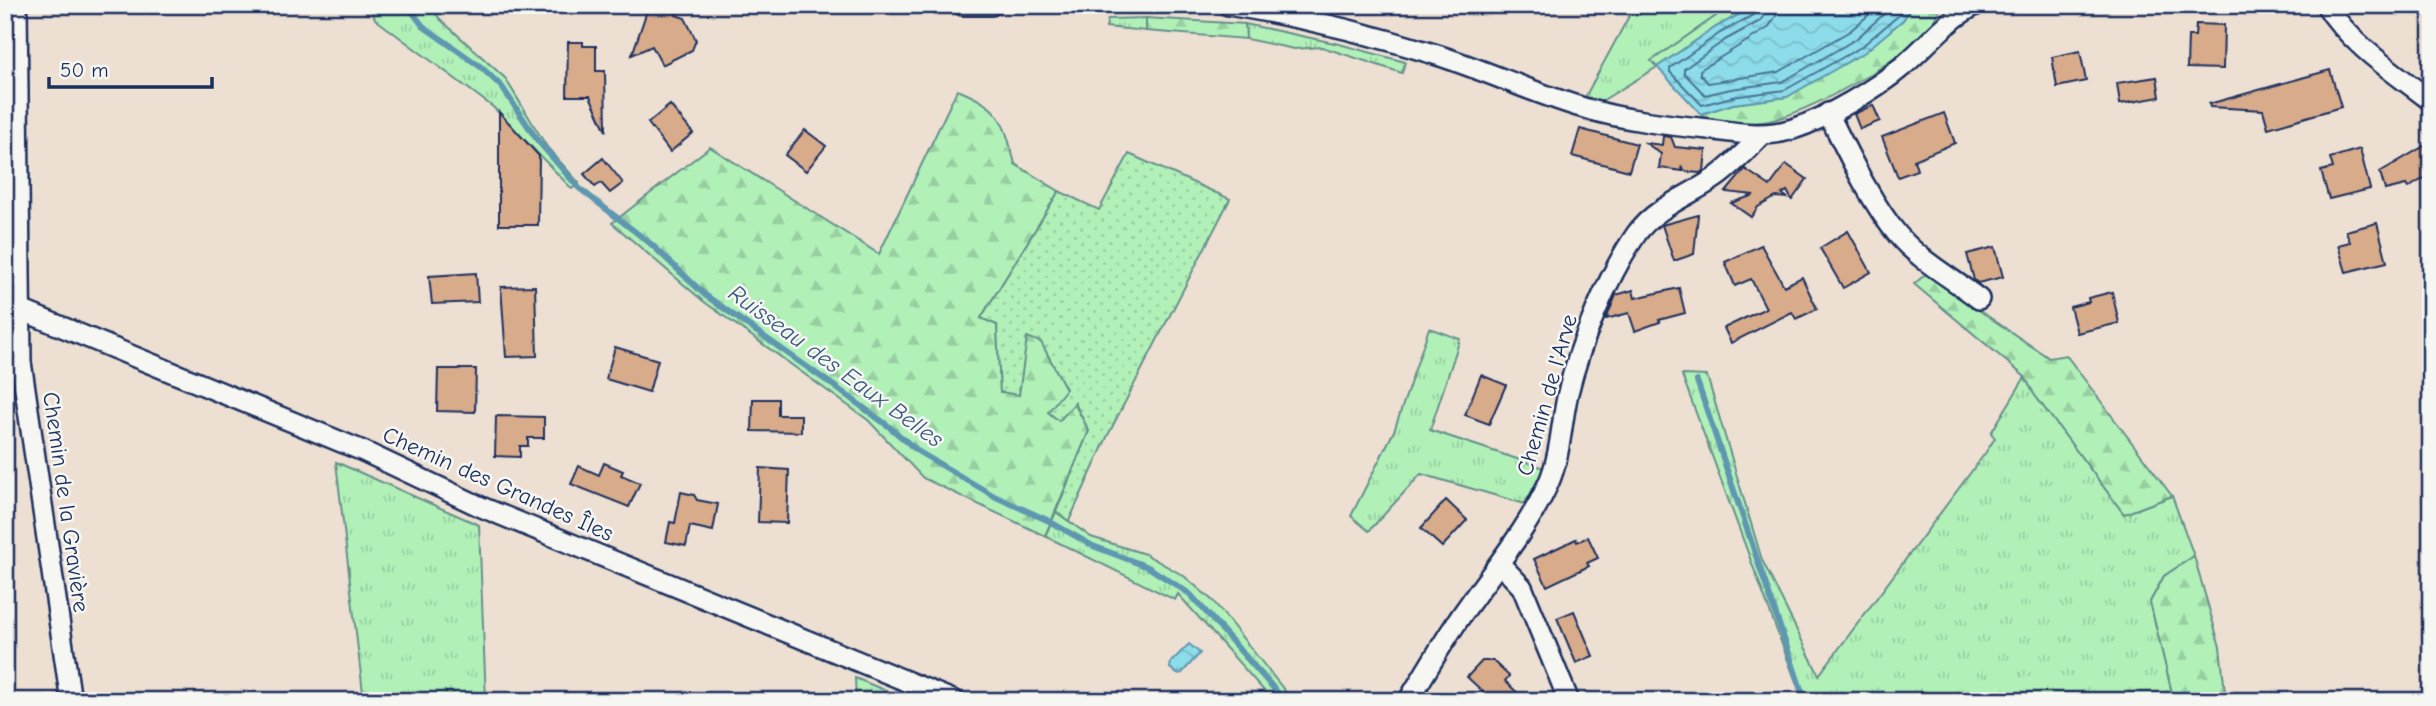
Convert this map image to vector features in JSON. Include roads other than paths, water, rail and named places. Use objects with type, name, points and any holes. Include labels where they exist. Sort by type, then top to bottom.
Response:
[{"type":"street","name":"Chemin de la Gravière","points":[[17,5],[21,362],[71,701]]},
{"type":"street","points":[[963,5],[991,5]]},
{"type":"street","points":[[1228,5],[1271,12],[1430,53],[1602,113],[1669,125],[1762,135],[1797,128],[1886,80],[1947,24],[1976,5]]},
{"type":"street","points":[[2326,5],[2335,19],[2362,46],[2431,101]]},
{"type":"street","points":[[1828,113],[1865,183],[1897,234],[1919,255],[1979,299]]},
{"type":"street","name":"Chemin de l'Arve","points":[[1409,701],[1467,607],[1500,564],[1549,481],[1556,463],[1575,369],[1587,334],[1629,246],[1652,217],[1717,177],[1762,135]]},
{"type":"street","name":"Chemin des Grandes Îles","points":[[21,310],[363,451],[502,516],[955,701]]},
{"type":"street","points":[[1500,564],[1522,587],[1569,701]]},
{"type":"water","points":[[1756,5],[1913,5],[1903,20],[1865,52],[1787,97],[1733,104],[1701,114],[1657,67],[1716,27]]},
{"type":"water","points":[[1189,644],[1200,653],[1182,673],[1177,674],[1170,668],[1171,662]]},
{"type":"waterway","name":"Ruisseau des Eaux Belles","points":[[407,5],[423,26],[481,67],[502,87],[538,141],[579,188],[651,244],[705,295],[834,386],[919,452],[996,497],[1047,520],[1093,546],[1148,567],[1190,594],[1285,701]]},
{"type":"waterway","points":[[1697,381],[1805,701]]}]
